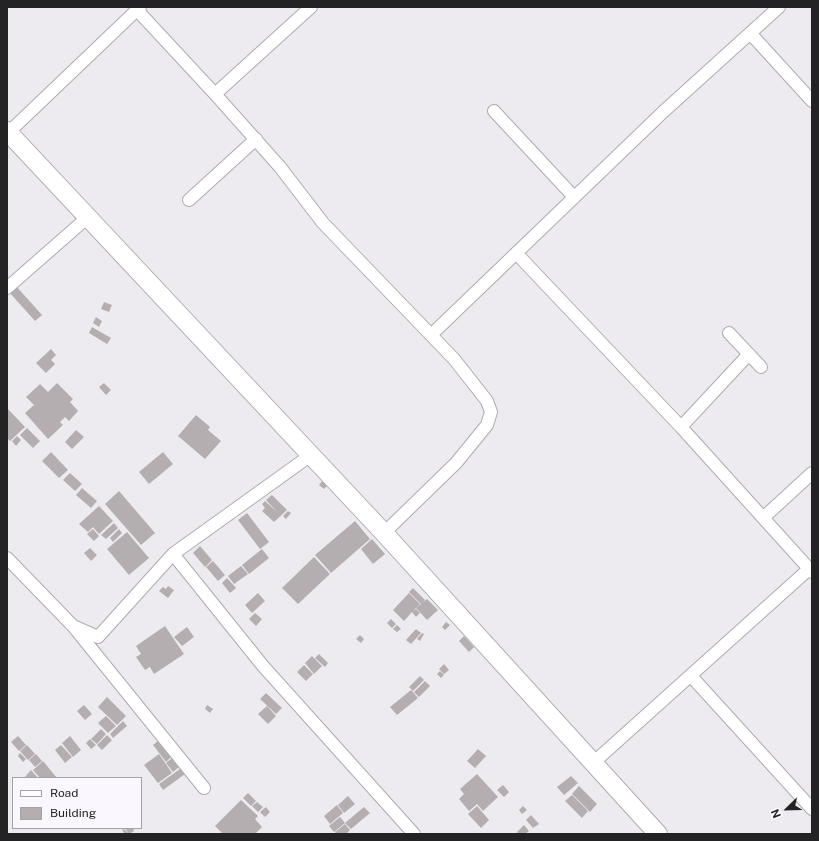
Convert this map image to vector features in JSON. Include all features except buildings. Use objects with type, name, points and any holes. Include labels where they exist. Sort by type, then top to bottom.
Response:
[{"type":"street","points":[[215,94],[311,7]]},
{"type":"street","points":[[431,335],[663,112],[779,7]]},
{"type":"street","points":[[384,533],[456,463],[487,425],[491,412],[487,400],[431,335],[323,223],[280,167],[256,139],[138,9],[8,132],[384,533],[658,834]]},
{"type":"street","points":[[750,33],[812,101]]},
{"type":"street","points":[[494,111],[574,197]]},
{"type":"street","points":[[189,200],[256,139]]},
{"type":"street","points":[[7,288],[88,218]]},
{"type":"street","points":[[516,253],[681,427],[811,570],[593,763]]},
{"type":"street","points":[[729,332],[761,367]]},
{"type":"street","points":[[681,427],[749,354]]},
{"type":"street","points":[[72,626],[98,637],[173,554],[311,455]]},
{"type":"street","points":[[763,518],[812,473]]},
{"type":"street","points":[[173,554],[263,666],[414,834]]},
{"type":"street","points":[[7,558],[72,626],[204,788]]},
{"type":"street","points":[[691,676],[812,809]]}]
